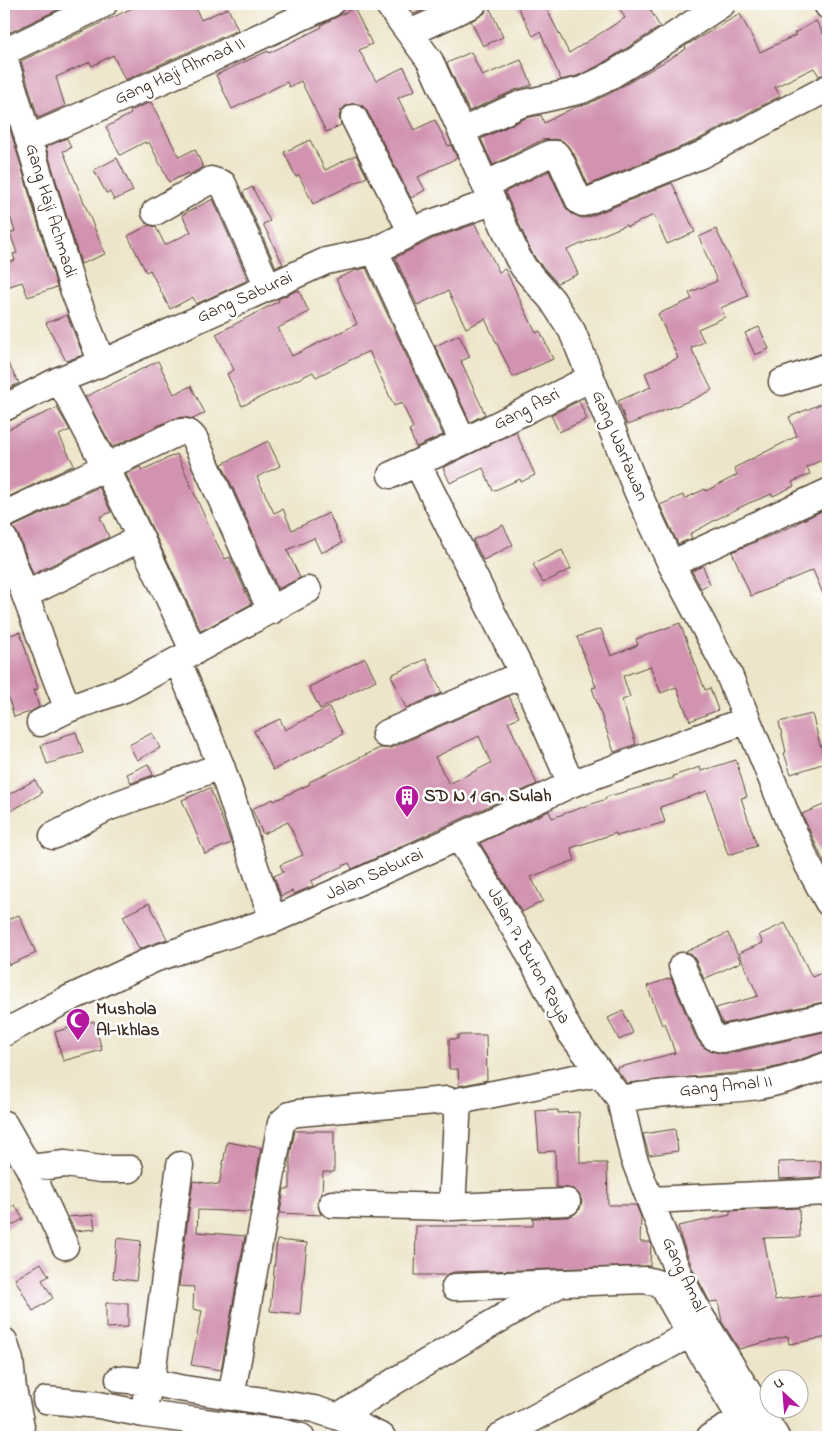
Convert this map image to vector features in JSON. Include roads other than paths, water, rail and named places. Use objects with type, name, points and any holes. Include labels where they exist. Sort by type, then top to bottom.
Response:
[{"type":"street","points":[[4,52],[104,4]]},
{"type":"street","name":"Gang Haji Ahmad II","points":[[28,139],[330,4]]},
{"type":"street","name":"Gang Wartawan","points":[[388,4],[430,61],[518,258],[524,268],[552,300],[572,331],[638,493],[671,564],[727,670],[808,865],[828,902]]},
{"type":"street","points":[[410,33],[473,4]]},
{"type":"street","points":[[462,131],[521,104],[582,90],[605,79],[722,4]]},
{"type":"street","name":"Gang Haji Achmadi","points":[[4,57],[72,286],[102,362]]},
{"type":"street","name":"Gang Saburai","points":[[4,408],[59,380],[326,261],[375,251],[488,193],[549,154],[556,154],[561,161],[579,201],[583,203],[701,155],[828,88]]},
{"type":"street","points":[[354,118],[411,231]]},
{"type":"street","points":[[155,212],[211,180],[223,184],[268,287]]},
{"type":"street","points":[[375,251],[463,442]]},
{"type":"street","points":[[782,382],[828,366]]},
{"type":"street","name":"Gang Asri","points":[[392,475],[591,378]]},
{"type":"street","points":[[59,380],[141,538],[186,656],[220,766],[274,920]]},
{"type":"street","points":[[4,515],[177,433],[182,431],[191,434],[271,610]]},
{"type":"street","points":[[418,463],[523,674],[571,784]]},
{"type":"street","points":[[671,564],[828,492]]},
{"type":"street","points":[[4,538],[26,595],[46,656],[68,709]]},
{"type":"street","points":[[26,595],[141,538]]},
{"type":"street","points":[[40,723],[68,709],[124,689],[308,590]]},
{"type":"street","points":[[384,734],[523,674]]},
{"type":"street","name":"Jalan Saburai","points":[[4,1033],[64,1001],[154,959],[274,920],[459,837],[571,784],[747,720]]},
{"type":"street","points":[[53,836],[107,808],[220,766]]},
{"type":"street","name":"Jalan P. Buton Raya","points":[[459,837],[525,946],[570,1032],[620,1098]]},
{"type":"street","points":[[682,966],[710,1032],[714,1037],[723,1039],[828,1016]]},
{"type":"street","name":"Gang Amal II","points":[[620,1098],[642,1094],[758,1086],[798,1077],[828,1065]]},
{"type":"street","points":[[452,1207],[458,1101],[600,1073]]},
{"type":"street","name":"Gang Amal","points":[[620,1098],[634,1156],[678,1273],[700,1315],[776,1437]]},
{"type":"street","points":[[230,1397],[281,1123],[290,1115],[298,1113],[447,1100]]},
{"type":"street","points":[[4,1124],[29,1168],[65,1246]]},
{"type":"street","points":[[29,1168],[65,1164],[130,1169]]},
{"type":"street","points":[[144,1414],[147,1393],[151,1382],[180,1165]]},
{"type":"street","points":[[650,1200],[828,1192]]},
{"type":"street","points":[[332,1204],[452,1207],[567,1202]]},
{"type":"street","points":[[455,1287],[646,1280],[658,1283],[664,1288],[747,1428],[710,1437]]},
{"type":"street","points":[[339,1417],[395,1381],[561,1283]]},
{"type":"street","points":[[499,1437],[690,1334]]},
{"type":"street","points":[[4,1341],[10,1360],[8,1386],[21,1426],[18,1433],[12,1437]]},
{"type":"street","points":[[119,1379],[151,1382],[230,1397],[314,1409],[339,1417],[382,1437]]},
{"type":"street","points":[[46,1400],[99,1404],[144,1414],[271,1430],[301,1437]]},
{"type":"place","name":"SD N 1 Gn. Sulah","points":[[407,818]]},
{"type":"place","name":"Mushola Al-Ikhlas","points":[[78,1041]]}]
